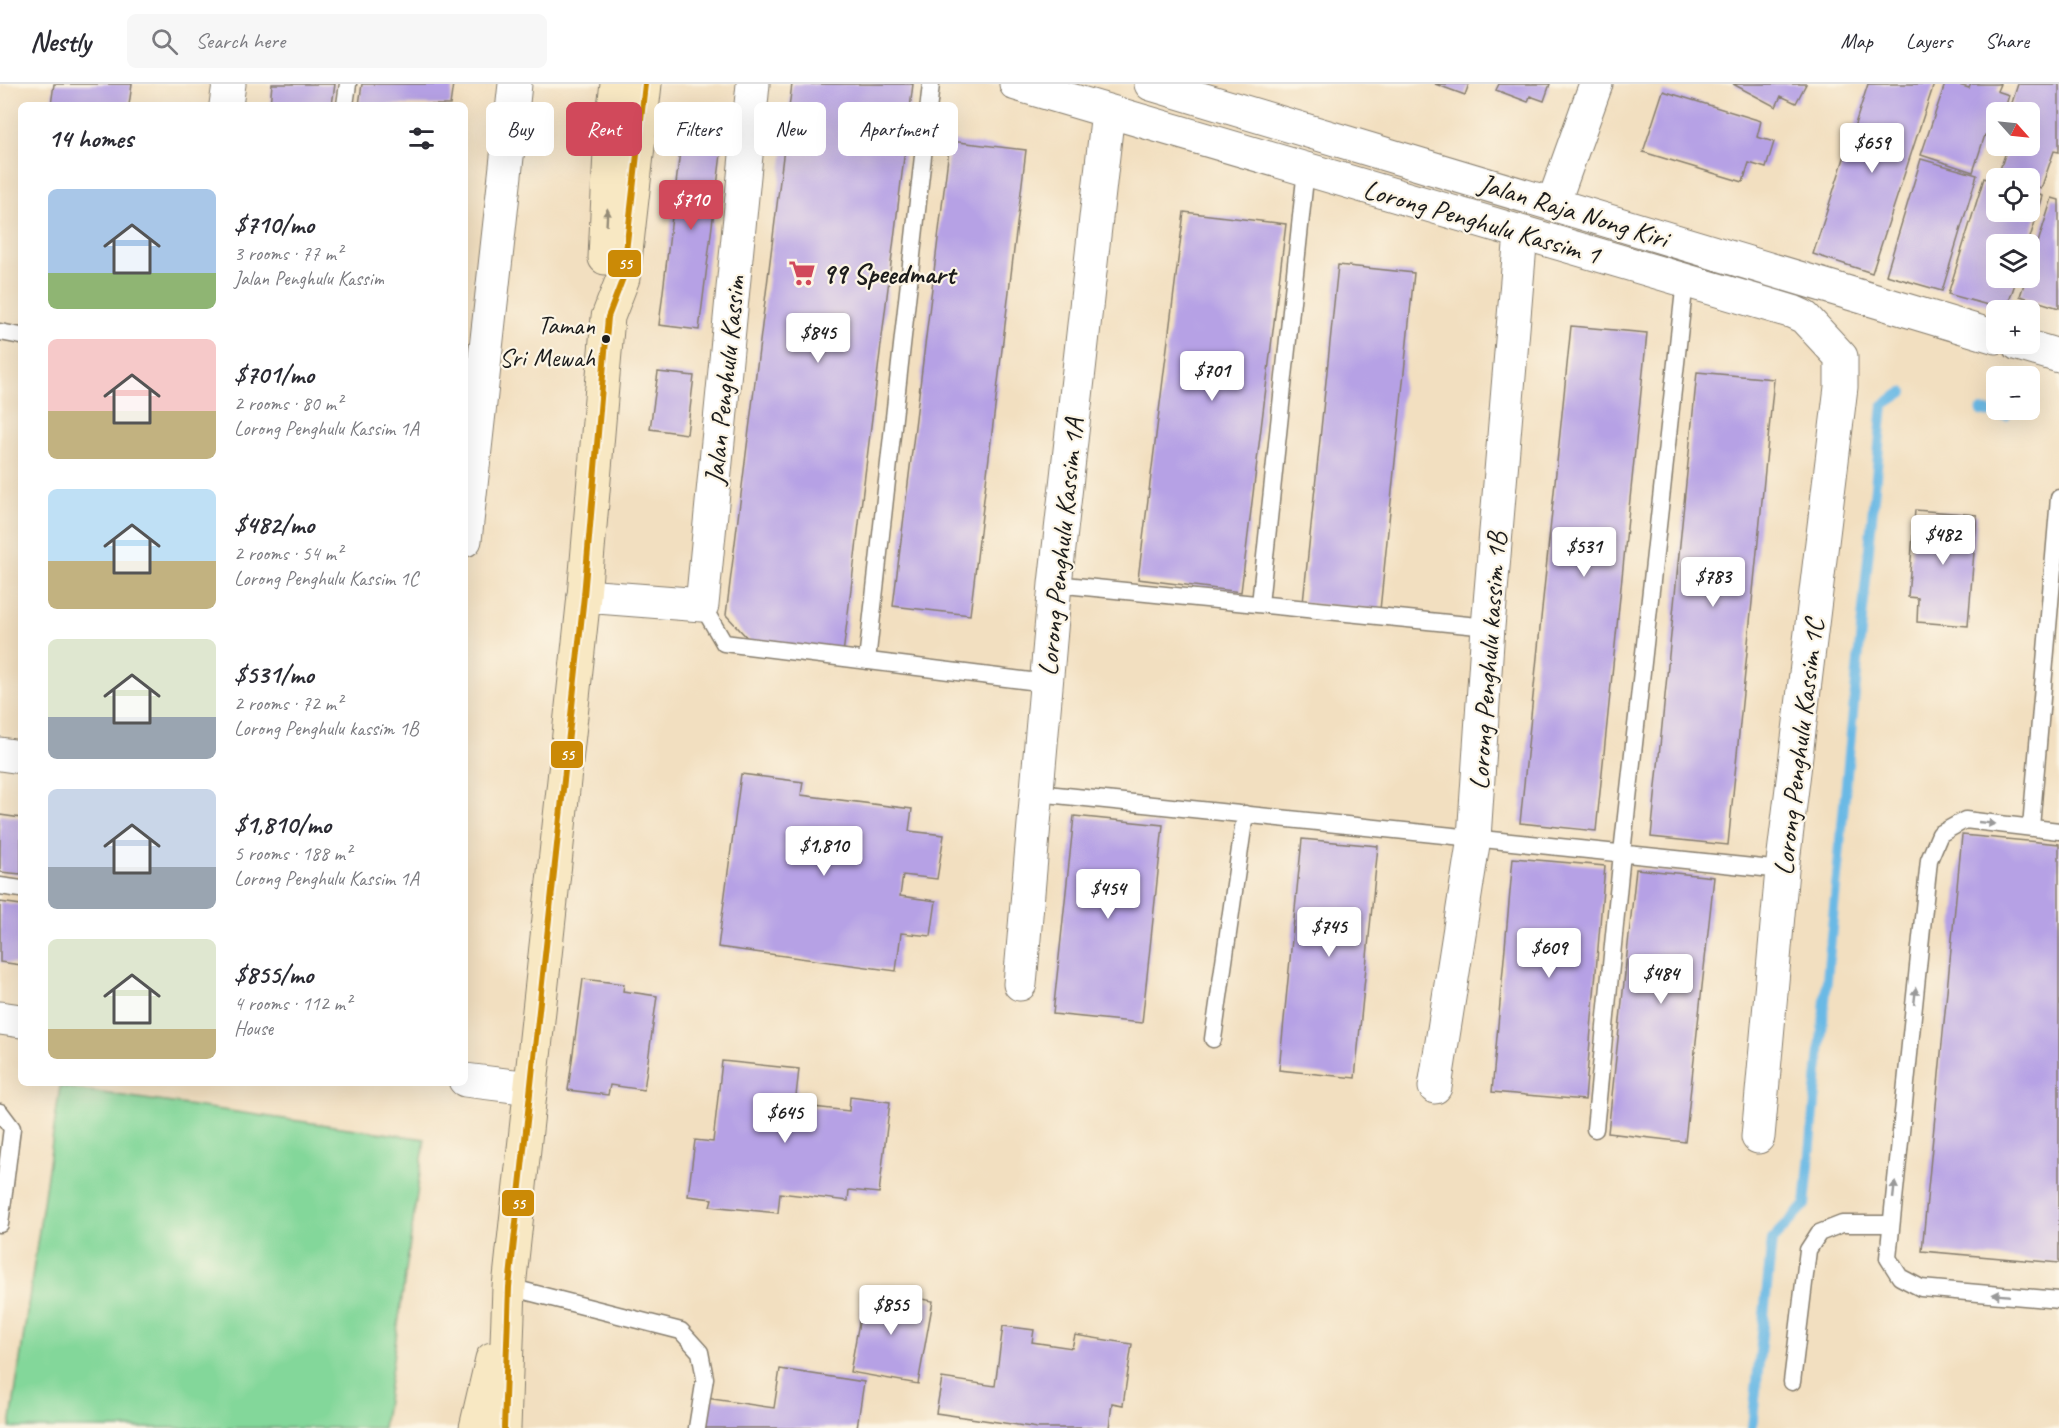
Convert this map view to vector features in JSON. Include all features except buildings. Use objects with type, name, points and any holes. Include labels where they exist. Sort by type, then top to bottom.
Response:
[{"type":"main road","points":[[602,84],[606,102]]},
{"type":"main road","points":[[615,102],[617,84]]},
{"type":"main road","points":[[608,317],[623,278],[643,99],[657,95],[662,84]]},
{"type":"main road","points":[[504,1428],[509,1287],[584,596],[608,317],[604,275],[610,156]]},
{"type":"main road","points":[[476,1428],[509,1287]]},
{"type":"street","points":[[226,102],[229,84]]},
{"type":"street","points":[[468,479],[515,84]]},
{"type":"street","name":"Jalan Penghulu Kassim","points":[[702,604],[753,84]]},
{"type":"street","points":[[1016,84],[1107,111]]},
{"type":"street","name":"Jalan Raja Nong Kiri","points":[[1151,84],[1986,334]]},
{"type":"street","points":[[1553,204],[1596,84]]},
{"type":"street","name":"Lorong Penghulu Kassim 1","points":[[1107,111],[1792,312],[1804,317],[1840,357]]},
{"type":"street","name":"Lorong Penghulu Kassim 1A","points":[[1020,984],[1055,584],[1107,111]]},
{"type":"street","name":"Lorong Penghulu kassim 1B","points":[[1435,1087],[1474,838],[1488,627],[1521,232]]},
{"type":"street","points":[[2040,350],[2059,356]]},
{"type":"street","name":"Lorong Penghulu Kassim 1C","points":[[1758,1137],[1782,870],[1841,387],[1840,357]]},
{"type":"street","points":[[584,596],[702,604]]},
{"type":"street","points":[[0,754],[18,757]]},
{"type":"street","points":[[0,1018],[18,1021]]},
{"type":"street","points":[[468,1080],[531,1088]]},
{"type":"lane","points":[[345,102],[348,84]]},
{"type":"lane","points":[[867,661],[931,84]]},
{"type":"lane","points":[[1260,604],[1306,170]]},
{"type":"lane","points":[[1595,1130],[1685,281]]},
{"type":"lane","points":[[0,332],[18,335]]},
{"type":"lane","points":[[2031,827],[2059,498]]},
{"type":"lane","points":[[1055,584],[1488,627]]},
{"type":"lane","points":[[702,604],[724,643],[1046,683]]},
{"type":"lane","points":[[1037,793],[1782,870]]},
{"type":"lane","points":[[1213,1039],[1245,814]]},
{"type":"lane","points":[[2059,831],[1965,820],[1940,834],[1929,860],[1888,1258],[1900,1276],[1921,1288],[2059,1300]]},
{"type":"lane","points":[[0,886],[18,889]]},
{"type":"lane","points":[[0,1112],[12,1128],[0,1224]]},
{"type":"lane","points":[[1792,1382],[1808,1250],[1820,1233],[1842,1224],[1891,1224]]},
{"type":"lane","points":[[509,1287],[681,1331],[700,1352],[705,1378],[697,1428]]},
{"type":"green space","points":[[60,1087],[425,1139],[383,1428],[10,1428]]},
{"type":"waterway","points":[[1752,1428],[1772,1240],[1805,1205],[1883,405],[1903,392]]},
{"type":"waterway","points":[[1981,411],[1986,412]]},
{"type":"transit line","name":"55","points":[[504,1428],[509,1287],[584,596],[608,317],[623,278],[645,84]]},
{"type":"place","name":"99 Speedmart","points":[[802,273]]},
{"type":"place","name":"Taman Sri Mewah","points":[[606,339]]}]
